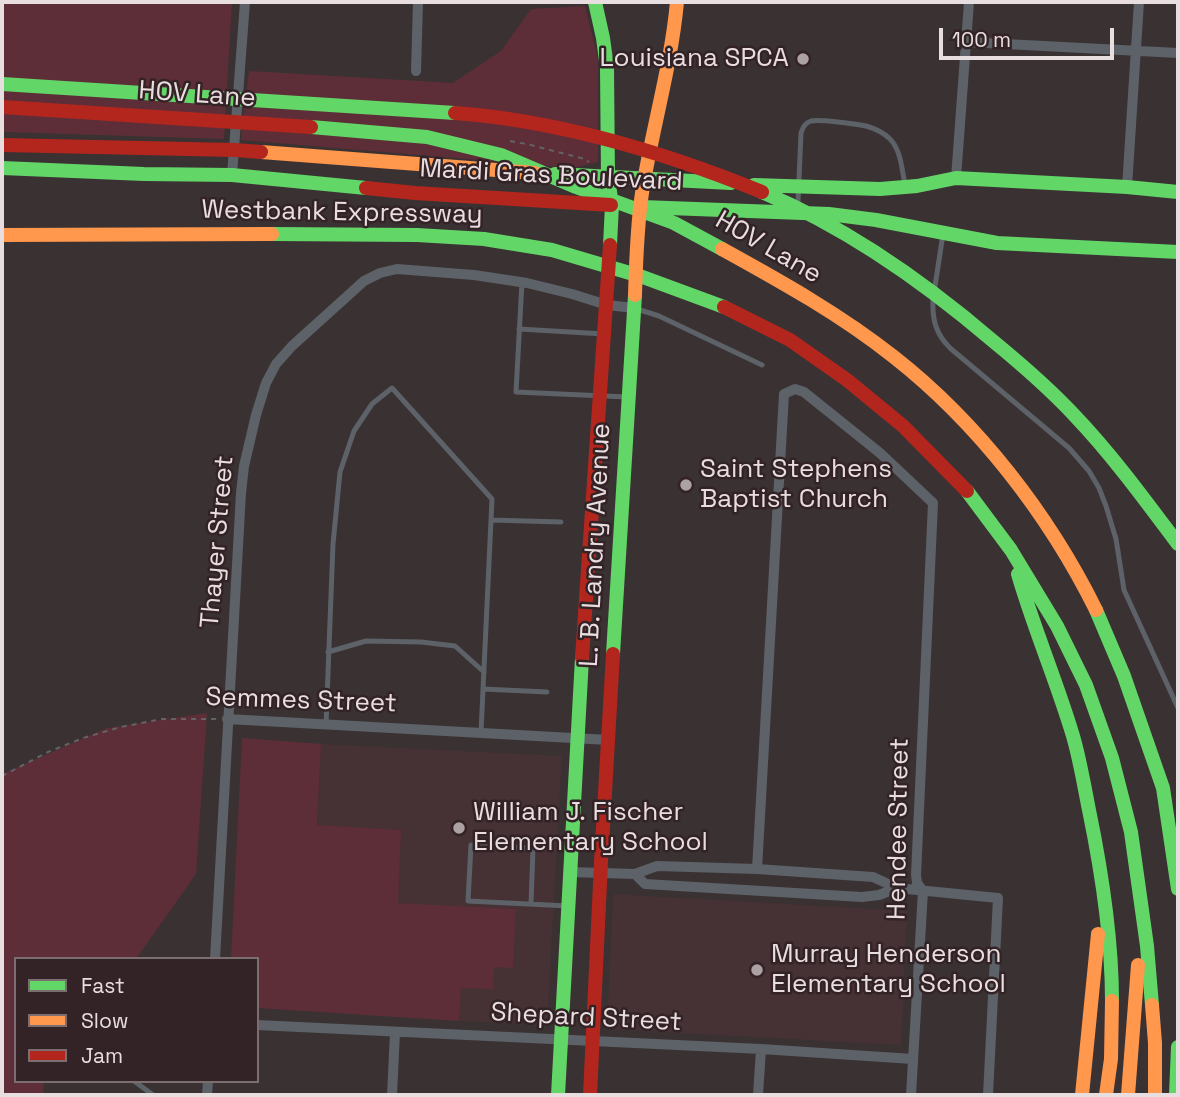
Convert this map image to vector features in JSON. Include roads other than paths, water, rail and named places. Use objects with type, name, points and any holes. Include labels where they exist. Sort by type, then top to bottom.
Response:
[{"type":"main road","name":"L. B. Landry Avenue","points":[[558,1095],[577,737],[612,205],[608,178],[607,68],[595,2]]},
{"type":"main road","name":"L. B. Landry Avenue","points":[[590,1095],[600,873],[639,207],[670,62],[677,2]]},
{"type":"main road","points":[[2,84],[459,113],[547,125],[632,145],[710,171],[784,201],[834,228],[902,270],[947,302],[1012,356],[1074,414],[1122,469],[1178,544]]},
{"type":"main road","name":"HOV Lane","points":[[2,107],[358,130],[427,137],[501,155],[576,187],[674,223],[789,286],[844,321],[919,378],[958,415],[988,447],[1060,545],[1095,608],[1146,736],[1163,788],[1178,889]]},
{"type":"main road","name":"Mardi Gras Boulevard","points":[[2,145],[235,150],[608,178],[798,187],[880,189],[956,178],[1178,192]]},
{"type":"main road","name":"Mardi Gras Boulevard","points":[[2,168],[232,175],[415,193],[639,207],[854,216],[978,241],[1178,252]]},
{"type":"main road","name":"Westbank Expressway","points":[[2,235],[417,235],[484,239],[552,250],[640,276],[721,306],[790,340],[847,380],[903,426],[958,480],[1011,550],[1057,626],[1086,685],[1112,758],[1128,818],[1142,911],[1155,1043],[1155,1095]]},
{"type":"main road","points":[[1011,550],[1027,606],[1075,746],[1094,834],[1107,922],[1112,995],[1110,1075],[1106,1095]]},
{"type":"main road","points":[[1082,1095],[1102,884]]},
{"type":"main road","points":[[1128,1095],[1142,911]]},
{"type":"main road","points":[[1176,1095],[1178,1047]]},
{"type":"street","points":[[232,175],[245,2]]},
{"type":"street","points":[[416,71],[418,2]]},
{"type":"street","points":[[956,178],[969,2]]},
{"type":"street","points":[[1128,187],[1139,2]]},
{"type":"street","points":[[967,42],[1178,53]]},
{"type":"street","name":"Thayer Street","points":[[215,957],[241,493],[244,466],[266,383],[275,364],[364,281],[397,269],[522,282],[607,305],[634,308]]},
{"type":"street","name":"Hendee Street","points":[[757,870],[784,394],[795,390],[804,392],[880,453],[933,503],[916,875],[917,883],[923,891],[911,1095]]},
{"type":"street","name":"Semmes Street","points":[[227,719],[608,740]]},
{"type":"street","points":[[569,872],[635,874],[657,866],[873,877],[897,888],[998,898],[988,1095]]},
{"type":"street","points":[[635,874],[645,884],[862,897],[879,895],[897,888]]},
{"type":"street","name":"Shepard Street","points":[[259,1025],[761,1049],[913,1059]]},
{"type":"street","points":[[392,1095],[395,1032]]},
{"type":"street","points":[[758,1095],[761,1049]]},
{"type":"lane","points":[[798,213],[801,133],[808,122],[817,120],[867,126],[880,132],[890,139],[897,150],[906,187]]},
{"type":"lane","points":[[943,234],[932,312],[940,338],[1069,448],[1089,471],[1099,488],[1116,539],[1124,590],[1178,708]]},
{"type":"lane","points":[[522,282],[516,392],[629,397]]},
{"type":"lane","points":[[634,308],[762,365]]},
{"type":"lane","points":[[519,328],[605,334]]},
{"type":"lane","points":[[326,725],[334,519],[340,472],[354,432],[372,404],[392,388],[492,499],[481,732]]},
{"type":"lane","points":[[491,520],[561,522]]},
{"type":"lane","points":[[328,652],[366,641],[455,646],[484,672]]},
{"type":"lane","points":[[483,689],[547,692]]},
{"type":"lane","points":[[531,904],[533,848],[471,845],[468,901],[568,906]]},
{"type":"lane","points":[[138,1083],[153,1095]]},
{"type":"place","name":"Louisiana SPCA","points":[[803,59]]},
{"type":"place","name":"Saint Stephens Baptist Church","points":[[686,485]]},
{"type":"place","name":"William J. Fischer Elementary School","points":[[459,828]]},
{"type":"place","name":"Murray Henderson Elementary School","points":[[757,970]]}]
